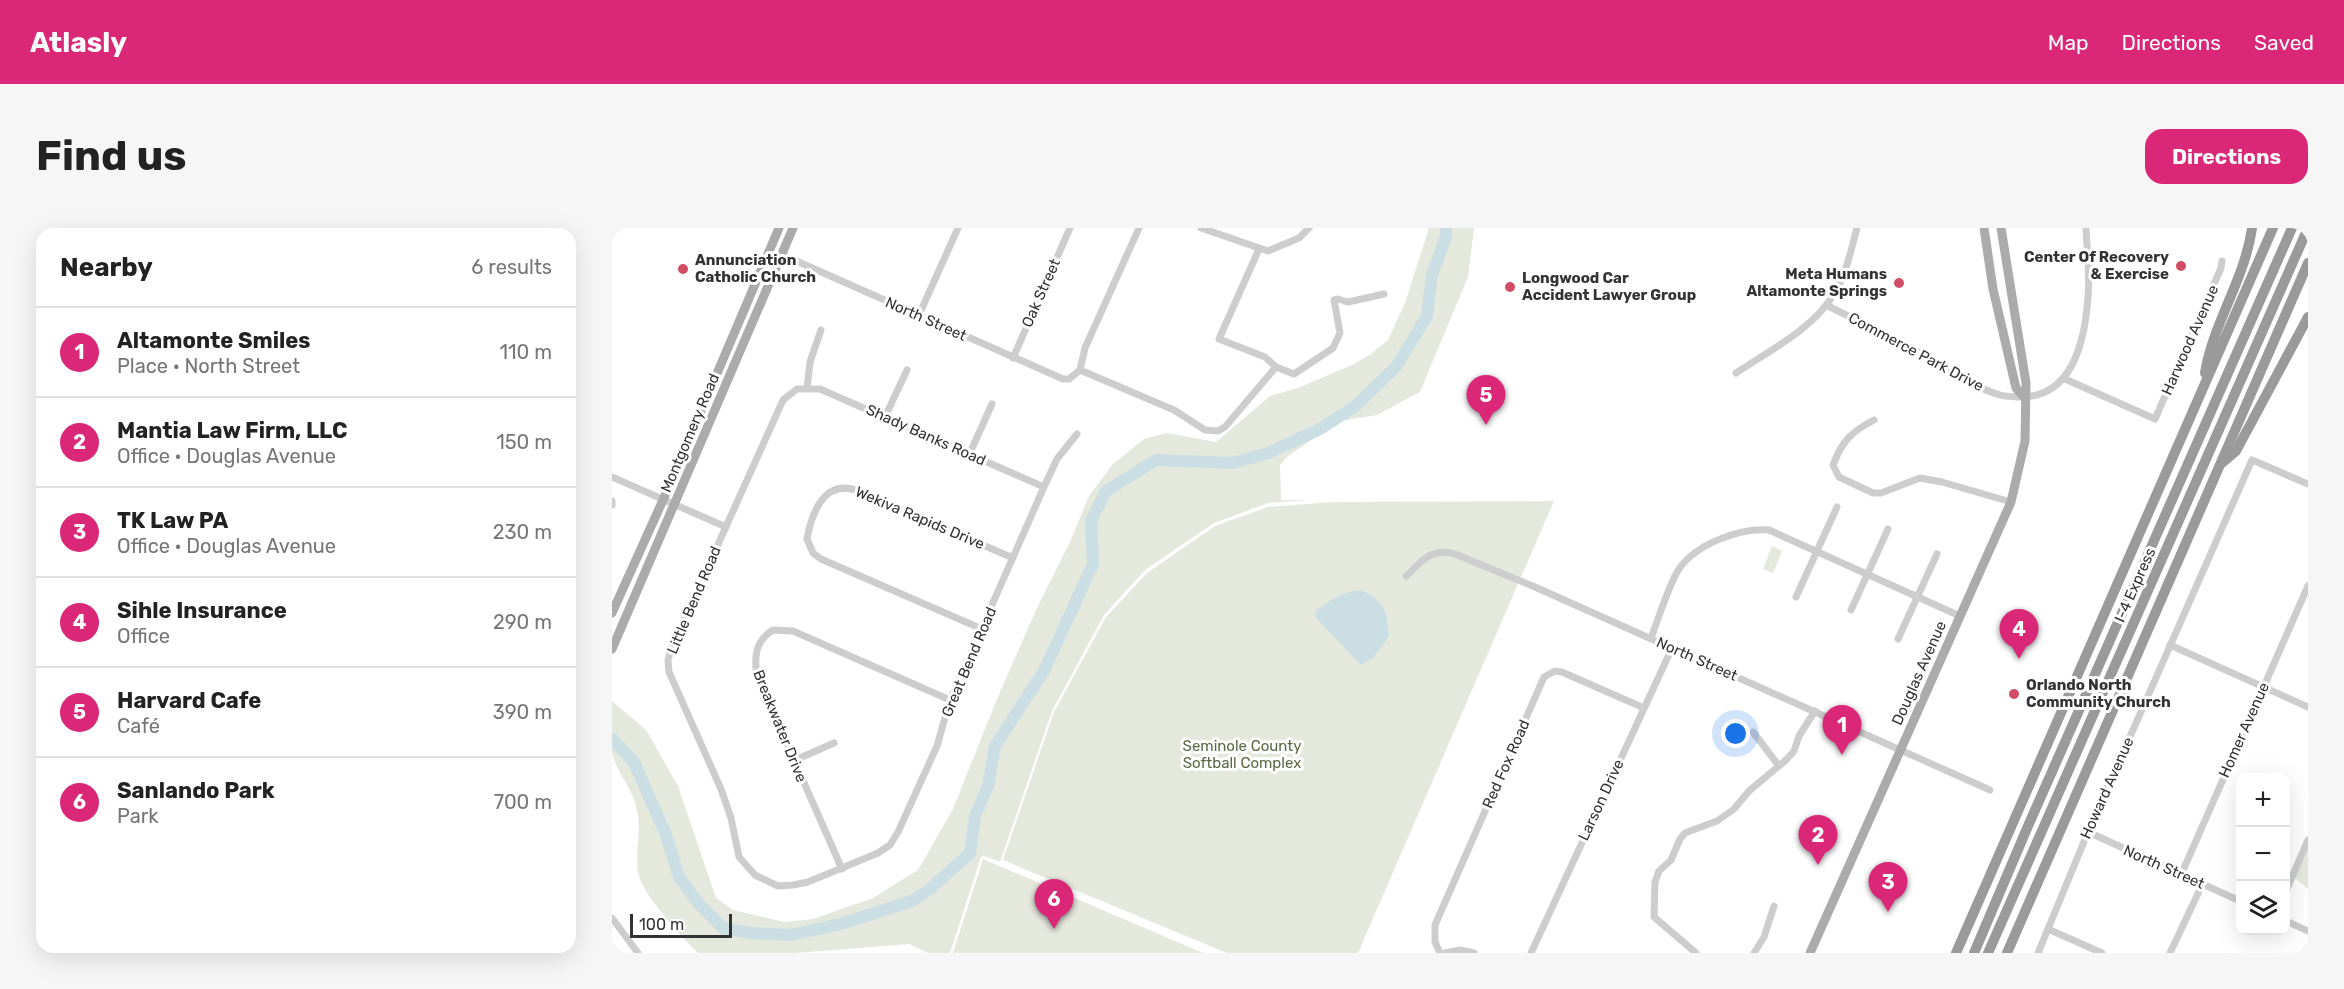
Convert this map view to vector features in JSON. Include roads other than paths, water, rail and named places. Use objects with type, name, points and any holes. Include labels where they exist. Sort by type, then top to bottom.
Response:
[{"type":"highway","points":[[2203,389],[2208,354],[2246,255],[2252,228]]},
{"type":"highway","points":[[1956,953],[2273,228]]},
{"type":"highway","name":"I-4 Express","points":[[1974,953],[2292,228]]},
{"type":"highway","name":"I-4 Express","points":[[1989,953],[2308,228]]},
{"type":"highway","points":[[2007,953],[2308,263]]},
{"type":"highway","points":[[2220,466],[2236,451],[2308,317]]},
{"type":"main road","name":"Montgomery Road","points":[[612,613],[663,500],[779,228]]},
{"type":"main road","name":"Montgomery Road","points":[[612,649],[794,228]]},
{"type":"main road","points":[[1984,228],[1993,289],[2016,388],[2024,397]]},
{"type":"main road","name":"Douglas Avenue","points":[[1810,953],[2011,502],[2025,441],[2025,371],[2001,228]]},
{"type":"street","points":[[919,315],[958,228]]},
{"type":"street","name":"Oak Street","points":[[1013,358],[1070,228]]},
{"type":"street","points":[[1139,228],[1086,348],[1080,370],[1173,410],[1205,430],[1213,432],[1225,427],[1276,367]]},
{"type":"street","points":[[1201,228],[1268,251],[1299,238],[1310,228]]},
{"type":"street","points":[[1736,373],[1800,330],[1826,305],[1840,284],[1857,228]]},
{"type":"street","points":[[2065,379],[2077,351],[2087,307],[2086,228]]},
{"type":"street","points":[[1259,249],[1220,339],[1265,357],[1276,367],[1294,374],[1333,348],[1340,333],[1334,300],[1348,302],[1384,294]]},
{"type":"street","name":"North Street","points":[[783,255],[1063,379],[1069,379],[1080,370]]},
{"type":"street","name":"Harwood Avenue","points":[[2065,379],[2155,419],[2221,268],[2222,261]]},
{"type":"street","name":"Commerce Park Drive","points":[[1826,305],[1897,340],[1979,387],[2003,396],[2024,397],[2042,394],[2065,379]]},
{"type":"street","points":[[807,388],[810,362],[821,330]]},
{"type":"street","points":[[885,417],[907,370]]},
{"type":"street","name":"Little Bend Road","points":[[807,388],[797,388],[783,400],[668,660],[669,672],[721,789],[731,818],[739,857],[755,875],[778,886],[808,882],[842,869]]},
{"type":"street","name":"Shady Banks Road","points":[[807,388],[820,389],[1044,487]]},
{"type":"street","points":[[969,454],[992,404]]},
{"type":"street","points":[[1874,420],[1854,430],[1848,436],[1833,465],[1839,477],[1873,493],[1881,493],[1920,478],[2011,502]]},
{"type":"street","name":"Great Bend Road","points":[[842,869],[878,853],[890,845],[898,832],[937,746],[950,700],[1044,487],[1057,459],[1077,434]]},
{"type":"street","name":"Howard Avenue","points":[[2038,953],[2088,832],[2252,460],[2308,484]]},
{"type":"street","points":[[612,477],[726,527]]},
{"type":"street","name":"Wekiva Rapids Drive","points":[[982,629],[821,559],[813,553],[807,539],[809,530],[823,498],[830,491],[838,487],[845,487],[1013,558]]},
{"type":"street","points":[[1796,597],[1837,507]]},
{"type":"street","points":[[1651,638],[1678,570],[1692,556],[1725,536],[1753,529],[1768,530],[1960,616]]},
{"type":"street","points":[[1851,610],[1888,529]]},
{"type":"street","name":"North Street","points":[[1406,576],[1429,555],[1445,551],[1535,587],[1990,790]]},
{"type":"street","points":[[1898,639],[1937,554]]},
{"type":"street","name":"Homer Avenue","points":[[2181,875],[2308,586]]},
{"type":"street","name":"Breakwater Drive","points":[[842,869],[756,676],[754,662],[761,638],[773,630],[793,631],[950,700]]},
{"type":"street","points":[[2170,645],[2308,706]]},
{"type":"street","name":"Larson Drive","points":[[1531,953],[1672,648]]},
{"type":"street","points":[[1549,663],[1552,672],[1562,672],[1644,708]]},
{"type":"street","name":"Red Fox Road","points":[[1440,953],[1435,942],[1435,925],[1544,677],[1552,672]]},
{"type":"street","points":[[1696,953],[1654,917],[1655,882],[1659,871],[1671,860],[1685,832],[1717,820],[1734,809],[1749,791],[1794,751],[1799,736],[1815,711]]},
{"type":"street","points":[[1753,732],[1779,766]]},
{"type":"street","points":[[793,761],[834,744]]},
{"type":"street","name":"North Street","points":[[2088,832],[2236,899]]},
{"type":"street","points":[[2290,882],[2308,840]]},
{"type":"street","points":[[2170,953],[2202,885]]},
{"type":"street","points":[[1754,953],[1764,938],[1774,906]]},
{"type":"street","points":[[612,918],[634,952]]},
{"type":"street","points":[[2290,923],[2308,931]]},
{"type":"street","points":[[2048,929],[2102,953]]},
{"type":"street","points":[[1445,953],[1461,950],[1474,953]]},
{"type":"waterway","points":[[612,739],[634,762],[666,835],[679,877],[699,904],[723,928],[751,933],[791,935],[844,923],[912,901],[929,890],[970,853],[975,816],[988,786],[995,746],[1044,671],[1093,564],[1091,521],[1106,491],[1156,460],[1233,463],[1268,453],[1320,429],[1354,407],[1396,367],[1427,316],[1432,275],[1446,236],[1446,228]]},
{"type":"place","name":"Center Of Recovery & Exercise","points":[[2181,266]]},
{"type":"place","name":"Annunciation Catholic Church","points":[[683,269]]},
{"type":"place","name":"Meta Humans Altamonte Springs","points":[[1899,283]]},
{"type":"place","name":"Longwood Car Accident Lawyer Group","points":[[1510,287]]},
{"type":"place","name":"Harvard Cafe","points":[[1486,425]]},
{"type":"place","name":"Sihle Insurance","points":[[2019,659]]},
{"type":"place","name":"Orlando North Community Church","points":[[2014,694]]},
{"type":"place","name":"Altamonte Smiles","points":[[1842,755]]},
{"type":"place","name":"Mantia Law Firm, LLC","points":[[1818,865]]},
{"type":"place","name":"TK Law PA","points":[[1888,912]]},
{"type":"place","name":"Sanlando Park","points":[[1054,929]]},
{"type":"park label","name":"Seminole County Softball Complex","points":[[1242,754]]}]
